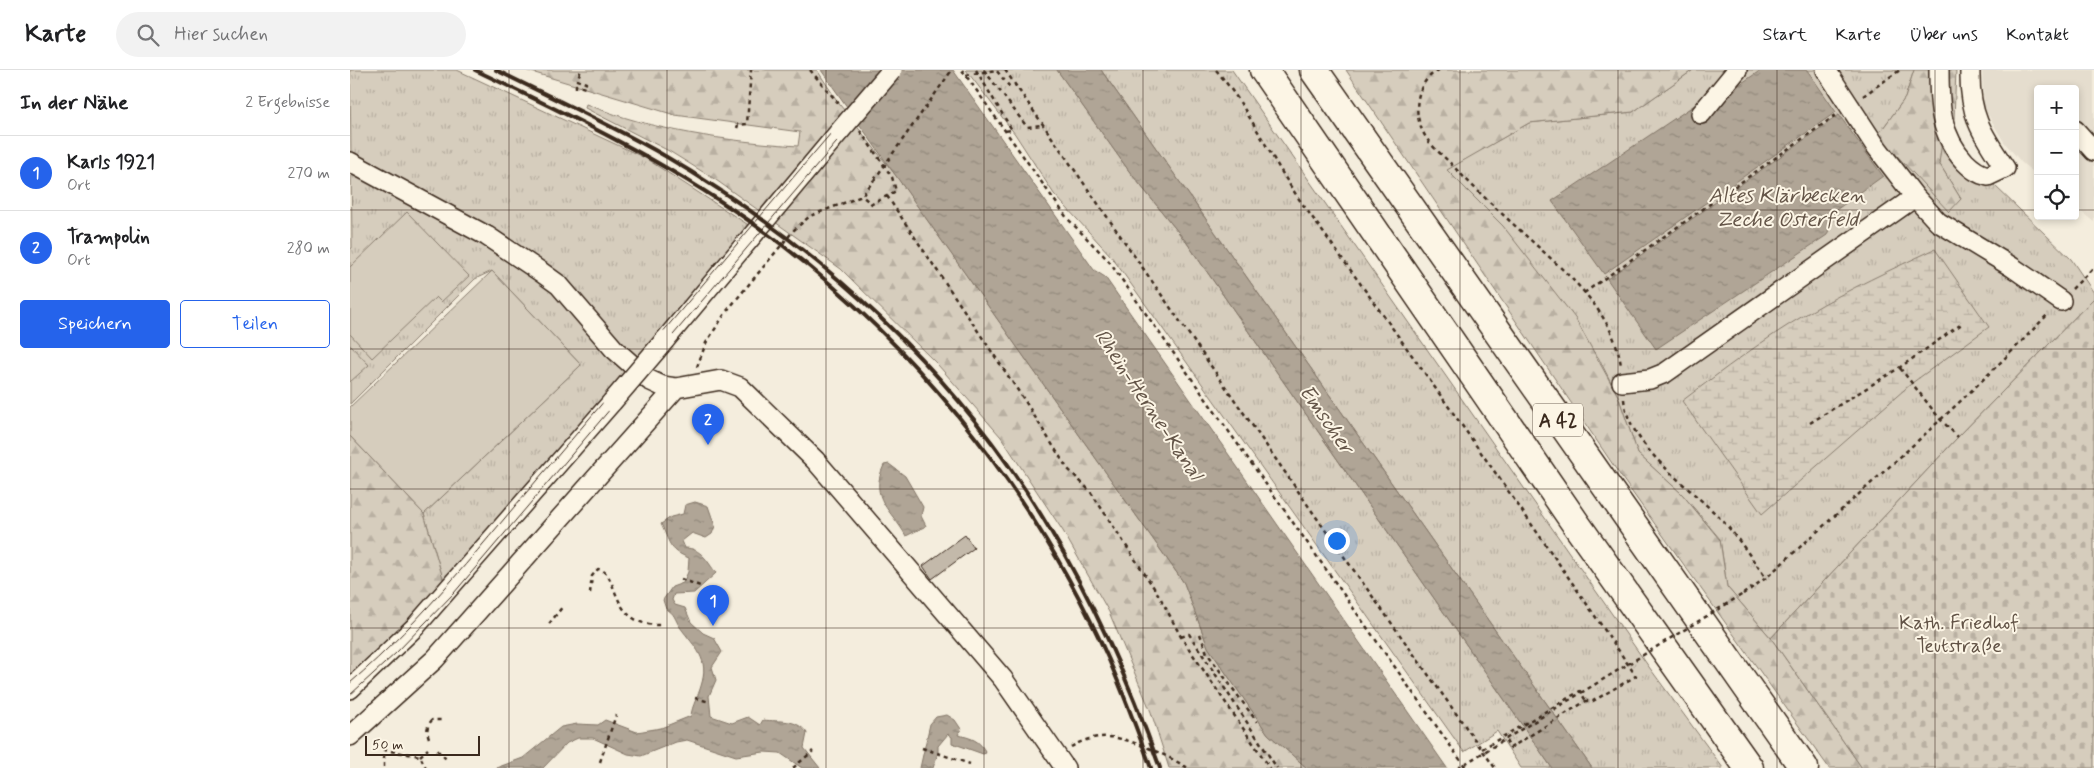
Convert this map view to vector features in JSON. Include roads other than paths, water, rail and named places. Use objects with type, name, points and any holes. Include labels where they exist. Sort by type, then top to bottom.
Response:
[{"type":"highway","name":"A 42","points":[[1264,70],[1553,492],[1749,768]]},
{"type":"highway","name":"A 42","points":[[1314,70],[1804,768]]},
{"type":"street","points":[[350,689],[416,627],[665,340],[892,70]]},
{"type":"street","points":[[1701,114],[1737,70]]},
{"type":"street","points":[[1826,70],[1875,145],[1915,197],[1938,222],[2012,267],[2061,301]]},
{"type":"street","points":[[1939,70],[1944,128],[1956,151],[1970,168],[1982,175],[1988,176],[2005,168],[1983,136],[1972,110],[1970,70]]},
{"type":"street","points":[[2079,134],[2094,151]]},
{"type":"street","points":[[350,162],[487,236],[559,285],[614,349],[649,380],[662,386],[676,388],[720,380],[740,387],[815,460],[1003,679],[1061,762]]},
{"type":"street","points":[[1622,382],[1650,379],[1665,373],[1915,197]]},
{"type":"street","points":[[350,736],[435,659],[676,388]]},
{"type":"water","name":"Rhein-Herne-Kanal","points":[[821,70],[953,70],[1094,270],[1105,277],[1447,768],[1307,768],[1268,734],[1208,647],[1184,583]]},
{"type":"water","name":"Emscher","points":[[1057,70],[1101,70],[1592,768],[1552,768],[1187,243],[1129,171]]},
{"type":"water","name":"Altes Klärbecken Zeche Osterfeld","points":[[1761,70],[1807,70],[1836,112],[1604,274],[1552,201],[1702,100],[1715,110],[1733,89]]},
{"type":"water","name":"Altes Klärbecken Zeche Osterfeld","points":[[1839,115],[1883,176],[1836,210],[1827,235],[1656,349],[1607,279]]},
{"type":"water","points":[[889,464],[905,476],[923,507],[921,516],[926,526],[906,536],[880,496],[880,477],[884,465]]},
{"type":"water","points":[[695,502],[708,506],[715,526],[712,534],[706,538],[692,533],[682,541],[685,548],[695,550],[703,556],[716,573],[694,593],[674,594],[672,600],[675,605],[685,608],[691,622],[703,633],[714,638],[722,652],[712,667],[716,680],[709,696],[711,716],[732,723],[748,717],[760,725],[763,720],[798,725],[807,733],[804,748],[820,768],[802,768],[780,753],[764,752],[736,756],[687,740],[676,742],[641,756],[628,754],[593,738],[578,738],[567,743],[543,768],[496,768],[523,758],[561,727],[577,724],[598,725],[605,720],[637,732],[661,728],[691,716],[700,690],[704,668],[700,654],[673,615],[666,609],[663,600],[672,587],[683,583],[688,572],[689,558],[673,548],[661,524],[671,517],[683,514],[685,505]]},
{"type":"water","points":[[947,715],[955,720],[961,729],[958,735],[975,740],[986,753],[983,754],[952,743],[952,737],[948,734],[938,746],[938,753],[933,768],[920,768],[930,724],[936,717]]},
{"type":"tram line","points":[[350,683],[404,632],[454,578],[885,70]]},
{"type":"tram line","points":[[350,695],[396,653],[454,593],[898,70]]},
{"type":"railway","points":[[475,70],[615,139],[716,198],[805,263],[859,310],[910,362],[958,416],[1002,473],[1042,534],[1078,596],[1109,660],[1151,768]]},
{"type":"railway","points":[[496,70],[644,144],[722,192],[777,230],[830,273],[881,318],[928,366],[1013,471],[1066,557],[1082,586],[1124,675],[1160,768]]},
{"type":"place","name":"Trampolin","points":[[708,445]]},
{"type":"place","name":"Karls 1921","points":[[713,626]]},
{"type":"park label","name":"Kath. Friedhof Teutstraße","points":[[1959,634]]}]
